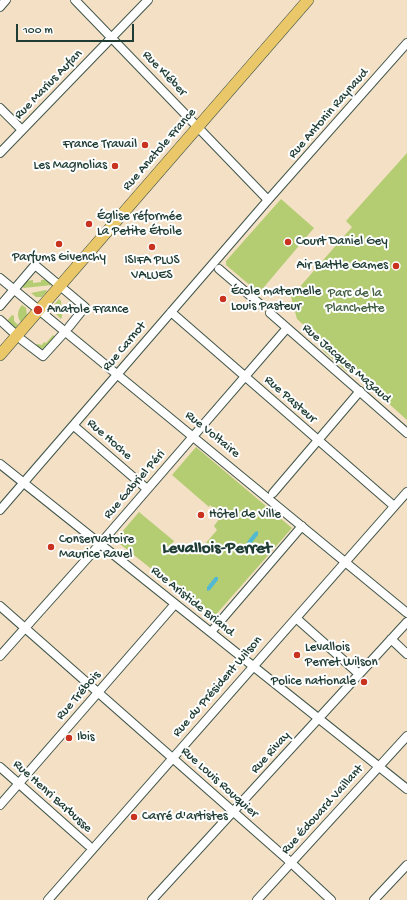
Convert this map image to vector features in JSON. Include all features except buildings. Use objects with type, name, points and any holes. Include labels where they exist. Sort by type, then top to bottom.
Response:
[{"type":"main road","name":"Rue Anatole France","points":[[0,355],[308,0]]},
{"type":"street","points":[[0,7],[6,0]]},
{"type":"street","name":"Rue Kléber","points":[[75,0],[268,200]]},
{"type":"street","name":"Rue Marius Aufan","points":[[0,153],[148,0]]},
{"type":"street","name":"Rue Antonin Raynaud","points":[[268,200],[407,43]]},
{"type":"street","points":[[0,108],[22,130]]},
{"type":"street","name":"Rue Carnot","points":[[0,510],[171,312],[216,266],[268,200]]},
{"type":"street","points":[[0,306],[35,265],[85,307],[69,327]]},
{"type":"street","points":[[216,266],[261,305]]},
{"type":"street","name":"Rue Voltaire","points":[[0,278],[407,613]]},
{"type":"street","name":"Rue Pasteur","points":[[171,312],[394,506]]},
{"type":"street","name":"Rue Jacques Mazaud","points":[[270,313],[407,433]]},
{"type":"street","points":[[0,320],[13,332]]},
{"type":"street","name":"Rue Gabriel Péri","points":[[0,656],[100,544],[287,328]]},
{"type":"street","points":[[22,340],[43,356],[62,335]]},
{"type":"street","points":[[273,493],[360,391]]},
{"type":"street","name":"Rue Hoche","points":[[74,426],[147,488]]},
{"type":"street","name":"Rue Aristide Briand","points":[[0,464],[407,789]]},
{"type":"street","name":"Rue du Président Wilson","points":[[48,900],[407,492]]},
{"type":"street","points":[[211,632],[302,526]]},
{"type":"street","name":"Rue Trébois","points":[[0,805],[175,604]]},
{"type":"street","name":"Rue Louis Rouquier","points":[[0,606],[331,900]]},
{"type":"street","points":[[296,618],[359,674]]},
{"type":"street","name":"Rue Rivay","points":[[152,900],[407,622]]},
{"type":"street","points":[[391,639],[407,654]]},
{"type":"street","name":"Rue Édouard Vaillant","points":[[257,900],[407,736]]},
{"type":"street","name":"Rue Henri Barbusse","points":[[0,766],[88,845]]},
{"type":"street","points":[[374,900],[407,865]]},
{"type":"green space","name":"Parc de la Planchette","points":[[407,153],[407,420],[349,368],[346,371],[318,346],[322,342],[297,319],[291,297],[352,227],[346,221]]},
{"type":"green space","points":[[281,199],[314,228],[259,293],[226,265],[226,261]]},
{"type":"green space","points":[[49,279],[54,283],[52,285],[24,288],[21,286],[26,281],[33,280],[33,283]]},
{"type":"green space","points":[[47,291],[42,297],[36,297],[31,293]]},
{"type":"green space","points":[[59,299],[61,301],[61,319],[54,312],[57,311],[57,308],[53,308]]},
{"type":"green space","points":[[22,305],[26,308],[27,315],[21,322],[18,318],[18,313]]},
{"type":"green space","points":[[12,315],[14,316],[14,321],[18,325],[15,329],[6,322]]},
{"type":"green space","points":[[53,335],[56,337],[48,348],[39,349],[35,346],[37,344],[42,345],[44,342],[46,343]]},
{"type":"green space","points":[[196,447],[292,528],[213,618],[115,540],[139,512],[174,541],[172,544],[188,555],[195,548],[200,550],[217,530],[214,526],[222,515],[210,505],[209,507],[172,475]]},
{"type":"water","points":[[258,531],[258,535],[250,545],[247,545],[247,542],[255,532]]},
{"type":"water","points":[[215,577],[218,577],[218,580],[210,590],[207,591],[207,587]]},
{"type":"place","name":"France Travail","points":[[145,145]]},
{"type":"place","name":"Les Magnolias","points":[[115,166]]},
{"type":"place","name":"Église réformée La Petite Étoile","points":[[89,224]]},
{"type":"place","name":"Court Daniel Gey","points":[[288,242]]},
{"type":"place","name":"Parfums Givenchy","points":[[59,244]]},
{"type":"place","name":"ISIFA PLUS VALUES","points":[[152,247]]},
{"type":"place","name":"Air Battle Games","points":[[396,266]]},
{"type":"place","name":"École maternelle Louis Pasteur","points":[[223,299]]},
{"type":"place","name":"Anatole France","points":[[38,310]]},
{"type":"place","name":"Hôtel de Ville","points":[[201,515]]},
{"type":"place","name":"Conservatoire Maurice Ravel","points":[[51,547]]},
{"type":"place","name":"Levallois Perret Wilson","points":[[297,655]]},
{"type":"place","name":"Police nationale","points":[[364,682]]},
{"type":"place","name":"Ibis","points":[[69,738]]},
{"type":"place","name":"Carré d'artistes","points":[[134,817]]},
{"type":"district","name":"Levallois-Perret","points":[[217,549]]}]
